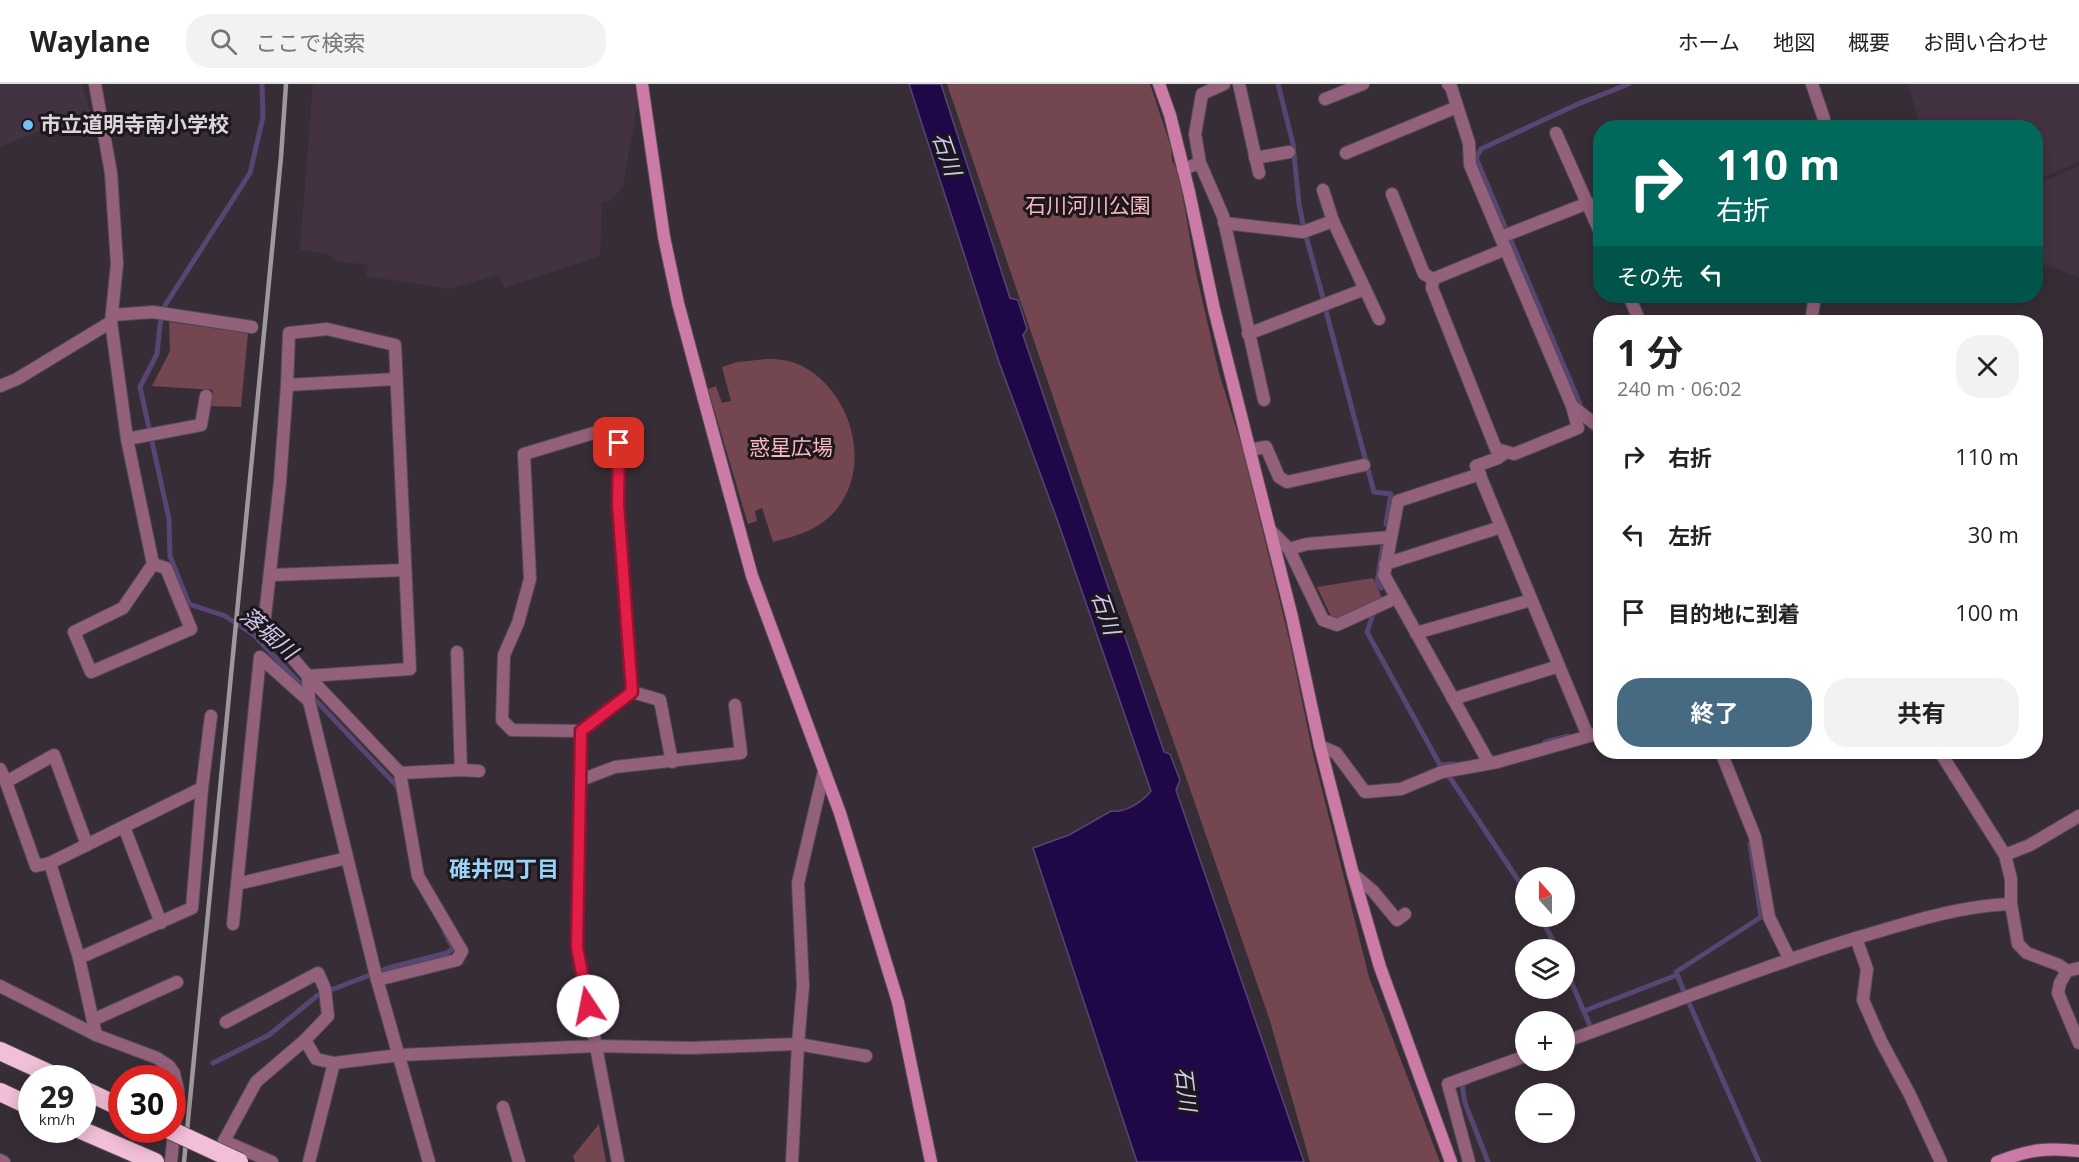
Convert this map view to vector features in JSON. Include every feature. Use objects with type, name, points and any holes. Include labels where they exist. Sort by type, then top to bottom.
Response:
[{"type":"highway","points":[[0,1051],[31,1065]]},
{"type":"highway","points":[[0,1092],[18,1100]]},
{"type":"highway","points":[[96,1136],[155,1162]]},
{"type":"highway","points":[[186,1138],[239,1162]]},
{"type":"street","points":[[95,84],[111,173],[117,264],[111,318],[128,439],[153,564],[123,608],[74,632],[91,672],[190,629],[166,568],[153,564]]},
{"type":"street","points":[[642,84],[664,237],[695,367],[752,576],[840,813],[898,1002],[931,1162]]},
{"type":"street","points":[[1159,84],[1170,116],[1203,250],[1214,309],[1292,617],[1320,746],[1353,874],[1380,967],[1451,1162]]},
{"type":"street","points":[[1224,84],[1202,94],[1195,134],[1200,163],[1214,192],[1224,223],[1264,400]]},
{"type":"street","points":[[1239,84],[1259,173]]},
{"type":"street","points":[[1325,99],[1363,84]]},
{"type":"street","points":[[1812,84],[1824,120]]},
{"type":"street","points":[[1433,279],[1432,288],[1496,449],[1514,453],[1578,428],[1572,406],[1506,249],[1506,235],[1470,165],[1469,142],[1451,85]]},
{"type":"street","points":[[1346,153],[1457,107]]},
{"type":"street","points":[[1556,133],[1593,216]]},
{"type":"street","points":[[1255,158],[1288,152]]},
{"type":"street","points":[[1183,169],[1200,163]]},
{"type":"street","points":[[1323,190],[1333,221],[1379,320]]},
{"type":"street","points":[[1392,194],[1424,274],[1433,279]]},
{"type":"street","points":[[1506,235],[1588,204]]},
{"type":"street","points":[[1224,223],[1303,232],[1333,221]]},
{"type":"street","points":[[1433,279],[1506,249]]},
{"type":"street","points":[[1248,334],[1365,289]]},
{"type":"street","points":[[0,386],[17,379],[111,318],[163,314],[252,327]]},
{"type":"street","points":[[308,690],[410,669],[395,345],[327,329],[289,333],[287,385],[271,575],[264,625],[308,690],[376,974],[429,1162]]},
{"type":"street","points":[[287,385],[396,379]]},
{"type":"street","points":[[128,439],[201,425],[206,396]]},
{"type":"street","points":[[1572,406],[1593,422]]},
{"type":"street","points":[[620,425],[618,504],[632,692],[581,731],[512,730],[502,720],[504,655],[519,623],[530,579],[524,454],[620,425]]},
{"type":"street","points":[[1249,450],[1266,447],[1279,477],[1287,482],[1364,465]]},
{"type":"street","points":[[1506,452],[1498,458],[1476,466],[1588,736]]},
{"type":"street","points":[[1480,474],[1398,501],[1383,575],[1489,763]]},
{"type":"street","points":[[1385,564],[1502,527]]},
{"type":"street","points":[[1269,530],[1289,549],[1323,620],[1337,625],[1396,597]]},
{"type":"street","points":[[1289,549],[1307,544],[1391,537]]},
{"type":"street","points":[[271,575],[405,570]]},
{"type":"street","points":[[1416,633],[1531,600]]},
{"type":"street","points":[[457,651],[460,770]]},
{"type":"street","points":[[233,924],[260,657],[308,690],[400,773],[418,876],[462,951],[457,960],[376,974]]},
{"type":"street","points":[[1453,699],[1558,666]]},
{"type":"street","points":[[632,692],[660,700],[672,762]]},
{"type":"street","points":[[581,780],[615,767],[741,753],[735,705]]},
{"type":"street","points":[[79,958],[192,908],[202,788],[211,716]]},
{"type":"street","points":[[581,731],[577,947],[618,1162]]},
{"type":"street","points":[[1320,746],[1336,753],[1365,792],[1401,789],[1442,772],[1489,763],[1593,735]]},
{"type":"street","points":[[6,782],[54,755],[87,845]]},
{"type":"street","points":[[1724,759],[1755,837],[1768,917],[1789,958]]},
{"type":"street","points":[[1944,759],[2005,855],[2012,889],[2018,945],[2027,953],[2073,969],[2060,983],[2058,993],[2079,1043]]},
{"type":"street","points":[[0,769],[36,866],[50,863],[202,788]]},
{"type":"street","points":[[400,773],[479,771]]},
{"type":"street","points":[[792,1162],[803,986],[798,884],[824,771]]},
{"type":"street","points":[[2005,855],[2030,845],[2079,816]]},
{"type":"street","points":[[124,826],[161,923]]},
{"type":"street","points":[[237,884],[347,858]]},
{"type":"street","points":[[50,863],[79,958],[96,1035]]},
{"type":"street","points":[[1353,874],[1373,891],[1397,920],[1405,914]]},
{"type":"street","points":[[1575,1038],[1684,1000],[1789,958],[1935,915],[1988,905],[2012,904]]},
{"type":"street","points":[[1856,938],[1867,969],[1863,1000],[1941,1162]]},
{"type":"street","points":[[220,1162],[224,1141],[256,1082],[328,1016],[325,989],[318,973],[226,1022]]},
{"type":"street","points":[[93,1020],[177,982]]},
{"type":"street","points":[[0,986],[96,1035],[157,1058],[174,1073],[178,1090],[171,1162]]},
{"type":"street","points":[[304,1040],[316,1059],[334,1063],[400,1055],[596,1046],[690,1048],[798,1044],[866,1056]]},
{"type":"street","points":[[1469,1162],[1448,1084],[1515,1060]]},
{"type":"street","points":[[309,1162],[334,1063]]},
{"type":"street","points":[[503,1107],[519,1162]]},
{"type":"street","points":[[224,1141],[272,1162]]},
{"type":"street","points":[[1997,1162],[2052,1147],[2079,1151]]},
{"type":"street","points":[[0,1160],[4,1162]]},
{"type":"shaded area","name":"市立道明寺南小学校","points":[[0,84],[82,84],[90,111],[0,147]]},
{"type":"shaded area","points":[[313,84],[634,84],[638,101],[623,187],[609,201],[602,203],[600,256],[504,288],[498,275],[449,289],[366,276],[368,265],[336,261],[329,255],[300,249]]},
{"type":"shaded area","points":[[1908,84],[2079,84],[2079,162],[2043,177],[2043,120],[1919,120]]},
{"type":"shaded area","points":[[2079,166],[2079,277],[2043,264],[2043,182]]},
{"type":"green space","name":"石川河川公園","points":[[947,84],[1150,84],[1171,147],[1172,161],[1181,187],[1196,273],[1219,373],[1242,447],[1290,643],[1313,754],[1369,977],[1440,1162],[1310,1162],[1270,1021],[1100,536]]},
{"type":"green space","points":[[169,322],[248,333],[241,407],[211,406],[213,390],[152,386],[170,351]]},
{"type":"green space","name":"惑星広場","points":[[784,360],[802,366],[820,379],[835,395],[846,415],[853,437],[855,459],[851,481],[842,501],[827,519],[808,531],[773,542],[762,508],[755,511],[757,521],[748,524],[708,389],[716,386],[722,403],[731,401],[722,367],[737,362]]},
{"type":"green space","points":[[1373,578],[1382,598],[1341,618],[1331,616],[1317,587]]},
{"type":"green space","points":[[599,1124],[606,1162],[575,1162],[573,1156]]},
{"type":"water","name":"石川","points":[[909,84],[941,84],[1010,298],[1018,300],[1027,329],[1023,335],[1164,752],[1170,754],[1180,780],[1176,790],[1304,1162],[1137,1162],[1033,848],[1069,835],[1111,811],[1133,806],[1151,791],[1058,522],[999,362]]},
{"type":"waterway","name":"落堀川","points":[[262,84],[263,117],[250,173],[164,307],[157,354],[140,387],[169,519],[170,556],[189,604],[225,616],[254,635],[396,785],[399,791]]},
{"type":"waterway","points":[[1278,84],[1293,144],[1303,224]]},
{"type":"waterway","points":[[1580,404],[1476,158],[1481,149],[1578,104],[1629,84]]},
{"type":"waterway","points":[[1306,236],[1323,298]]},
{"type":"waterway","points":[[1326,311],[1374,492],[1391,494],[1386,524]]},
{"type":"waterway","points":[[1381,588],[1377,582],[1383,545]]},
{"type":"waterway","points":[[1373,614],[1367,632],[1440,765],[1454,764]]},
{"type":"waterway","points":[[1545,742],[1568,736]]},
{"type":"waterway","points":[[1449,776],[1515,875]]},
{"type":"waterway","points":[[1685,994],[1676,972],[1761,917],[1750,844]]},
{"type":"waterway","points":[[1546,927],[1552,939]]},
{"type":"waterway","name":"落堀川","points":[[213,1063],[269,1035],[318,995],[388,968],[447,953],[453,948],[445,933]]},
{"type":"waterway","points":[[1584,1011],[1677,975]]},
{"type":"waterway","points":[[1575,991],[1591,1028]]},
{"type":"waterway","points":[[1689,1003],[1759,1162]]},
{"type":"waterway","points":[[1468,1082],[1462,1085],[1465,1103],[1488,1162]]},
{"type":"railway","points":[[184,1162],[281,157],[286,84]]},
{"type":"place","name":"市立道明寺南小学校","points":[[28,125]]},
{"type":"district","name":"碓井四丁目","points":[[504,869]]},
{"type":"route","points":[[588,1006],[577,947],[581,731],[632,692],[618,504],[619,443]]}]
